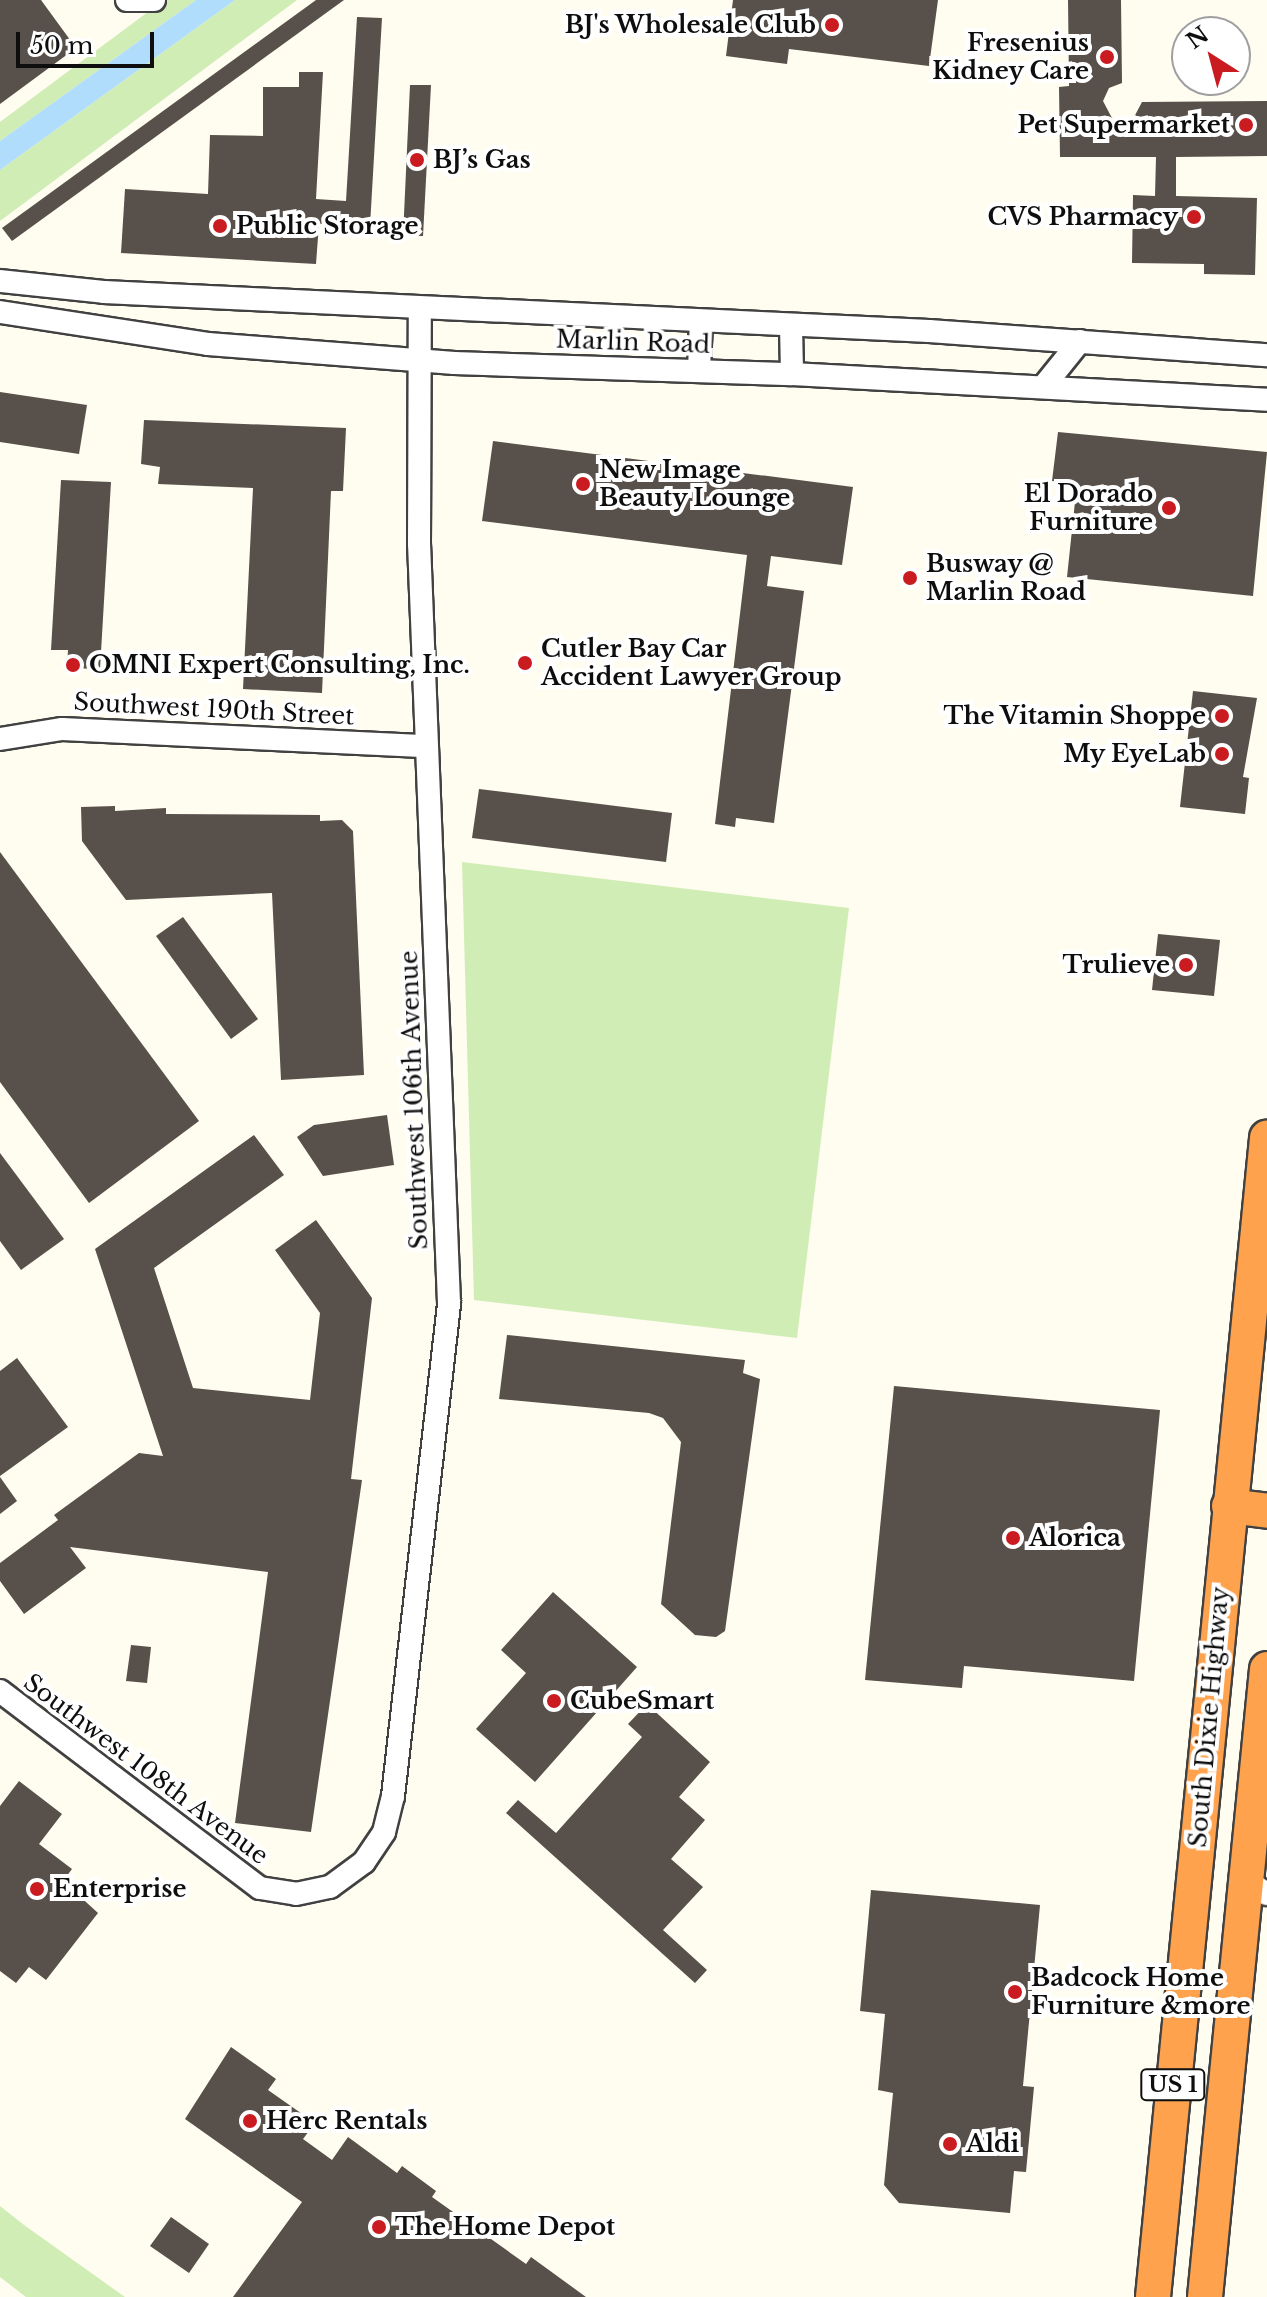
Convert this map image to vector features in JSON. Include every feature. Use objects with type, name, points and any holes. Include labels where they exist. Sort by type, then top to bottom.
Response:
[{"type":"highway","name":"South Dixie Highway","points":[[1153,2297],[1267,1138]]},
{"type":"highway","points":[[1229,1506],[1267,1511]]},
{"type":"highway","name":"US 1","points":[[1205,2297],[1260,1883],[1267,1669]]},
{"type":"highway","points":[[1194,1873],[1260,1883]]},
{"type":"street","name":"Marlin Road","points":[[0,281],[420,308],[1080,341],[1267,355]]},
{"type":"street","name":"Southwest 106th Avenue","points":[[351,1874],[384,1832],[393,1796],[446,1353],[449,1303],[419,544],[420,308]]},
{"type":"street","name":"Marlin Road","points":[[0,312],[208,344],[420,361],[792,374],[1267,400]]},
{"type":"street","points":[[699,370],[701,321]]},
{"type":"street","points":[[791,325],[792,374]]},
{"type":"street","points":[[1043,387],[1080,341]]},
{"type":"street","name":"Southwest 190th Street","points":[[0,739],[76,729],[427,746]]},
{"type":"street","name":"Southwest 108th Avenue","points":[[0,1691],[260,1888],[310,1893],[351,1874]]},
{"type":"green space","points":[[164,0],[196,0],[0,141],[0,122]]},
{"type":"green space","points":[[235,0],[297,0],[0,221],[0,170]]},
{"type":"green space","points":[[462,862],[849,908],[797,1338],[474,1300]]},
{"type":"green space","points":[[0,2206],[125,2297],[26,2297],[0,2277]]},
{"type":"water","points":[[196,0],[235,0],[0,170],[0,141]]},
{"type":"building","points":[[0,0],[41,0],[76,48],[0,104]]},
{"type":"building","points":[[316,0],[344,0],[12,241],[2,228]]},
{"type":"building","name":"BJ's Wholesale Club","points":[[733,0],[938,0],[929,66],[789,49],[787,64],[726,56]]},
{"type":"building","points":[[1068,0],[1121,0],[1122,83],[1109,88],[1103,101],[1113,120],[1133,119],[1142,102],[1267,101],[1267,156],[1176,157],[1176,196],[1257,198],[1255,275],[1204,274],[1204,264],[1132,263],[1133,195],[1155,196],[1156,157],[1060,157],[1059,87],[1069,86]]},
{"type":"building","points":[[357,17],[382,18],[370,226],[319,224],[316,264],[121,253],[125,189],[208,194],[210,135],[263,136],[263,87],[299,87],[299,72],[323,72],[316,199],[346,201]]},
{"type":"building","name":"BJ’s Gas","points":[[410,85],[431,85],[423,236],[403,236]]},
{"type":"building","points":[[0,392],[87,405],[79,454],[0,442]]},
{"type":"building","points":[[144,420],[346,428],[343,491],[331,491],[322,693],[243,689],[253,488],[158,484],[160,467],[141,464]]},
{"type":"building","name":"El Dorado Furniture","points":[[1058,432],[1267,452],[1253,596],[1067,577],[1077,483],[1052,481]]},
{"type":"building","points":[[493,441],[853,487],[842,565],[771,556],[767,586],[804,591],[774,823],[736,818],[735,827],[715,824],[747,555],[482,521]]},
{"type":"building","points":[[61,480],[111,482],[100,669],[67,668],[68,650],[51,650]]},
{"type":"building","points":[[1193,691],[1257,698],[1243,777],[1249,778],[1245,814],[1180,807]]},
{"type":"building","points":[[479,789],[672,813],[666,862],[472,838]]},
{"type":"building","points":[[115,806],[115,811],[166,808],[166,814],[320,815],[320,821],[342,820],[353,831],[364,1075],[281,1080],[272,893],[126,900],[82,841],[81,807]]},
{"type":"building","points":[[0,852],[199,1121],[89,1203],[0,1082]]},
{"type":"building","points":[[183,917],[258,1019],[231,1039],[156,936]]},
{"type":"building","name":"Trulieve","points":[[1158,934],[1220,940],[1214,996],[1152,990]]},
{"type":"building","points":[[387,1115],[394,1165],[323,1176],[297,1137],[314,1125]]},
{"type":"building","points":[[254,1135],[284,1175],[154,1268],[193,1388],[310,1400],[320,1313],[275,1250],[316,1220],[372,1298],[351,1479],[362,1480],[311,1832],[235,1823],[268,1572],[70,1547],[86,1568],[24,1614],[0,1581],[0,1563],[58,1520],[54,1515],[139,1453],[163,1456],[95,1249]]},
{"type":"building","points":[[0,1153],[64,1239],[21,1270],[0,1241]]},
{"type":"building","points":[[507,1335],[745,1360],[743,1373],[760,1379],[725,1631],[716,1637],[695,1635],[661,1604],[681,1442],[663,1418],[649,1413],[499,1399]]},
{"type":"building","points":[[17,1358],[68,1427],[0,1476],[0,1371]]},
{"type":"building","name":"Alorica","points":[[894,1386],[1160,1410],[1134,1681],[964,1666],[962,1688],[865,1680]]},
{"type":"building","points":[[0,1477],[17,1501],[0,1514]]},
{"type":"building","name":"CubeSmart","points":[[553,1592],[637,1667],[535,1782],[476,1729],[526,1673],[501,1650]]},
{"type":"building","points":[[131,1645],[151,1647],[147,1683],[126,1681]]},
{"type":"building","points":[[647,1704],[710,1762],[679,1797],[705,1820],[671,1859],[703,1887],[663,1930],[707,1970],[695,1983],[506,1813],[518,1800],[556,1833],[642,1737],[628,1724]]},
{"type":"building","name":"Enterprise","points":[[19,1781],[62,1814],[39,1844],[72,1869],[63,1881],[98,1913],[46,1980],[29,1967],[16,1983],[0,1971],[0,1806]]},
{"type":"building","points":[[871,1890],[1040,1905],[1023,2086],[1034,2087],[1026,2172],[1014,2171],[1010,2213],[899,2203],[884,2185],[893,2093],[878,2090],[885,2014],[860,2011]]},
{"type":"building","name":"The Home Depot","points":[[231,2047],[276,2079],[268,2090],[315,2123],[303,2139],[332,2160],[348,2137],[397,2173],[402,2166],[436,2191],[432,2197],[526,2264],[531,2257],[586,2297],[233,2297],[302,2202],[185,2119]]},
{"type":"building","points":[[171,2217],[209,2244],[189,2273],[150,2246]]},
{"type":"place","name":"BJ's Wholesale Club","points":[[832,25]]},
{"type":"place","name":"Fresenius Kidney Care","points":[[1107,57]]},
{"type":"place","name":"Pet Supermarket","points":[[1246,125]]},
{"type":"place","name":"BJ’s Gas","points":[[417,160]]},
{"type":"place","name":"CVS Pharmacy","points":[[1194,217]]},
{"type":"place","name":"Public Storage","points":[[220,226]]},
{"type":"place","name":"New Image Beauty Lounge","points":[[583,484]]},
{"type":"place","name":"El Dorado Furniture","points":[[1169,508]]},
{"type":"place","name":"Busway @ Marlin Road","points":[[910,578]]},
{"type":"place","name":"Cutler Bay Car Accident Lawyer Group","points":[[525,663]]},
{"type":"place","name":"OMNI Expert Consulting, Inc.","points":[[73,665]]},
{"type":"place","name":"The Vitamin Shoppe","points":[[1222,716]]},
{"type":"place","name":"My EyeLab","points":[[1222,754]]},
{"type":"place","name":"Trulieve","points":[[1186,965]]},
{"type":"place","name":"Alorica","points":[[1013,1538]]},
{"type":"place","name":"CubeSmart","points":[[554,1701]]},
{"type":"place","name":"Enterprise","points":[[37,1889]]},
{"type":"place","name":"Badcock Home Furniture &more","points":[[1015,1992]]},
{"type":"place","name":"Herc Rentals","points":[[250,2121]]},
{"type":"place","name":"Aldi","points":[[950,2144]]},
{"type":"place","name":"The Home Depot","points":[[379,2227]]}]
